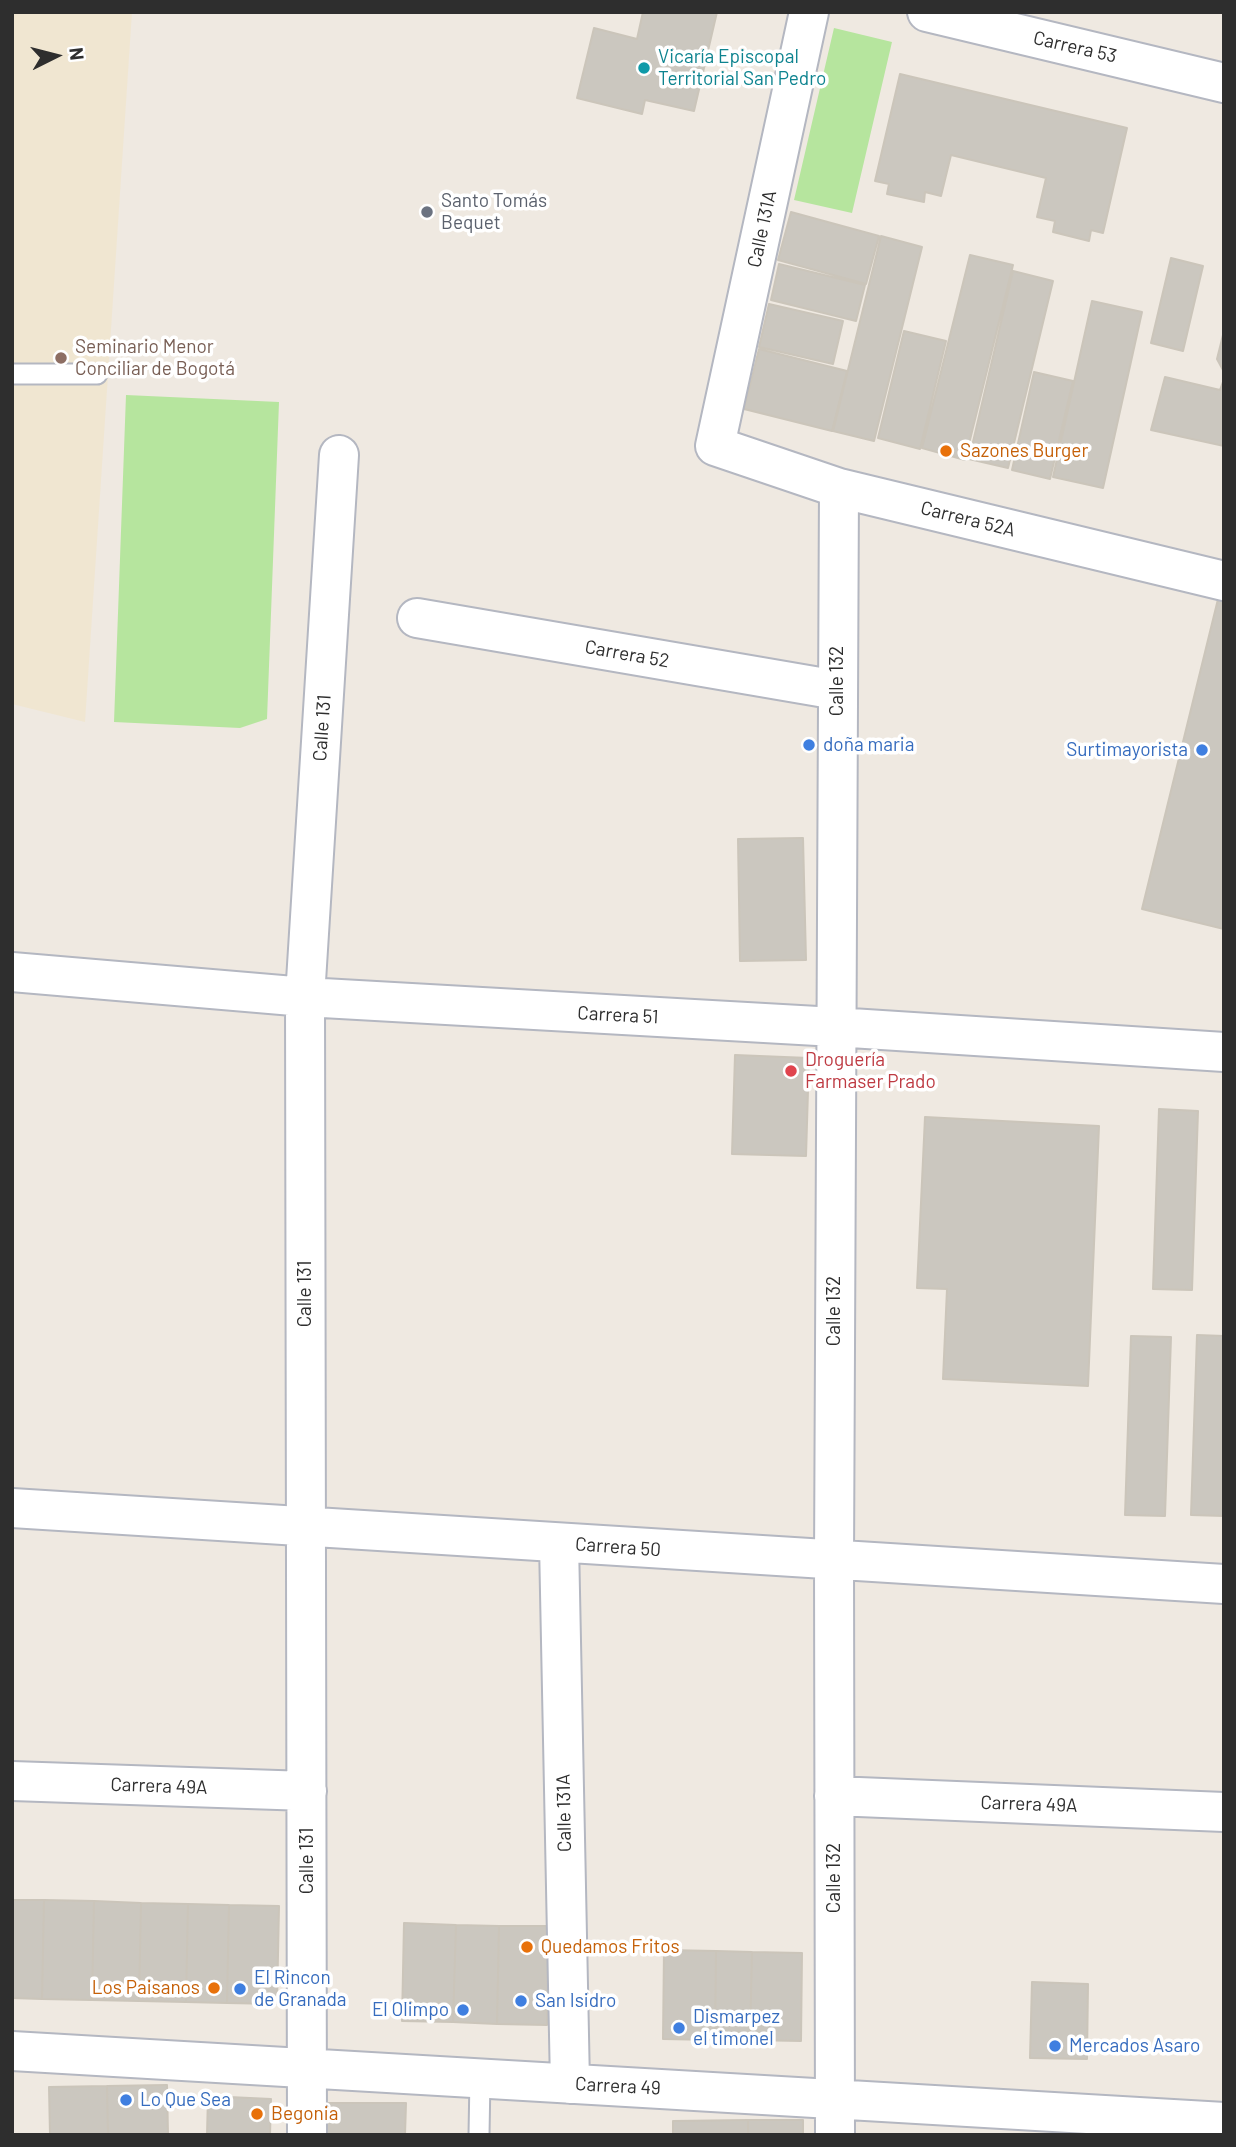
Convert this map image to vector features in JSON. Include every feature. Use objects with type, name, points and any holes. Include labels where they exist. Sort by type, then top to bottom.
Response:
[{"type":"street","name":"Calle 131A","points":[[715,446],[809,12]]},
{"type":"street","name":"Carrera 53","points":[[926,12],[1224,83]]},
{"type":"street","name":"Carrera 52A","points":[[715,446],[839,488],[1224,581]]},
{"type":"street","name":"Calle 131","points":[[307,2135],[305,997],[339,455]]},
{"type":"street","name":"Calle 132","points":[[835,2117],[835,1027],[839,488]]},
{"type":"street","name":"Carrera 52","points":[[417,618],[837,690]]},
{"type":"street","name":"Carrera 51","points":[[12,972],[305,997],[1224,1052]]},
{"type":"street","name":"Carrera 50","points":[[12,1508],[1224,1584]]},
{"type":"street","name":"Calle 131A","points":[[559,1543],[570,2084]]},
{"type":"street","name":"Carrera 49A","points":[[12,1781],[307,1791]]},
{"type":"street","name":"Carrera 49A","points":[[834,1796],[1224,1812]]},
{"type":"street","name":"Carrera 49","points":[[12,2051],[570,2084],[835,2117],[1201,2126]]},
{"type":"lane","points":[[12,374],[97,374]]},
{"type":"lane","points":[[478,2135],[480,2078]]},
{"type":"shaded area","name":"Seminario Menor Conciliar de Bogotá","points":[[12,12],[132,12],[85,722],[12,704]]},
{"type":"green space","points":[[834,28],[892,42],[852,213],[794,200]]},
{"type":"green space","points":[[126,395],[279,402],[267,719],[240,728],[114,722]]},
{"type":"building","name":"Vicaría Episcopal Territorial San Pedro","points":[[643,12],[717,12],[694,111],[645,100],[642,114],[577,98],[594,28],[637,39]]},
{"type":"building","points":[[900,74],[1127,128],[1103,233],[1091,230],[1089,241],[1053,232],[1055,221],[1037,217],[1046,178],[951,155],[941,196],[925,192],[924,202],[887,194],[889,184],[875,181]]},
{"type":"building","points":[[791,212],[879,236],[866,284],[778,260]]},
{"type":"building","points":[[881,236],[922,247],[874,441],[833,431]]},
{"type":"building","points":[[970,255],[1013,265],[965,460],[922,448]]},
{"type":"building","points":[[1171,258],[1203,266],[1183,351],[1151,343]]},
{"type":"building","points":[[779,264],[865,285],[856,321],[771,300]]},
{"type":"building","points":[[1013,271],[1053,281],[1008,468],[969,459]]},
{"type":"building","points":[[1092,301],[1142,312],[1103,488],[1053,477]]},
{"type":"building","points":[[769,304],[843,321],[833,364],[759,347]]},
{"type":"building","points":[[904,331],[946,341],[920,449],[878,438]]},
{"type":"building","points":[[1224,331],[1224,372],[1217,359]]},
{"type":"building","points":[[759,349],[847,371],[832,431],[744,409]]},
{"type":"building","points":[[1034,372],[1073,381],[1050,479],[1012,470]]},
{"type":"building","points":[[1165,377],[1220,390],[1224,379],[1224,446],[1151,430]]},
{"type":"building","name":"Surtimayorista","points":[[1220,591],[1224,592],[1224,929],[1142,909]]},
{"type":"building","points":[[803,838],[806,960],[740,961],[738,839]]},
{"type":"building","points":[[735,1055],[809,1058],[806,1156],[732,1154]]},
{"type":"building","points":[[1159,1109],[1198,1111],[1192,1290],[1153,1289]]},
{"type":"building","points":[[925,1117],[1099,1126],[1088,1386],[943,1379],[947,1289],[917,1288]]},
{"type":"building","points":[[1197,1335],[1224,1336],[1224,1516],[1191,1515]]},
{"type":"building","points":[[1131,1336],[1171,1337],[1165,1516],[1125,1515]]},
{"type":"building","points":[[12,1900],[44,1900],[42,1999],[12,1998]]},
{"type":"building","points":[[44,1900],[94,1901],[92,2000],[42,1999]]},
{"type":"building","points":[[94,1901],[141,1903],[139,2001],[92,2000]]},
{"type":"building","points":[[141,1903],[188,1904],[186,2002],[139,2001]]},
{"type":"building","points":[[188,1904],[229,1905],[227,2003],[186,2002]]},
{"type":"building","points":[[229,1905],[279,1906],[277,2004],[227,2003]]},
{"type":"building","points":[[404,1923],[456,1925],[453,2022],[402,2021]]},
{"type":"building","points":[[456,1925],[499,1926],[497,2024],[453,2022]]},
{"type":"building","points":[[499,1926],[549,1926],[547,2025],[497,2024]]},
{"type":"building","points":[[664,1950],[716,1951],[715,2040],[663,2039]]},
{"type":"building","points":[[716,1951],[752,1952],[750,2040],[715,2040]]},
{"type":"building","points":[[752,1952],[802,1953],[801,2041],[750,2040]]},
{"type":"building","points":[[1032,1982],[1088,1984],[1087,2059],[1030,2058]]},
{"type":"building","points":[[167,2085],[168,2135],[108,2135],[107,2086]]},
{"type":"building","points":[[107,2086],[108,2135],[50,2135],[49,2087]]},
{"type":"building","points":[[208,2096],[271,2099],[270,2135],[207,2135]]},
{"type":"building","points":[[320,2103],[406,2103],[405,2135],[320,2135]]},
{"type":"building","points":[[748,2120],[803,2120],[803,2135],[748,2135]]},
{"type":"building","points":[[748,2120],[748,2135],[673,2135],[673,2121]]},
{"type":"place","name":"Vicaría Episcopal Territorial San Pedro","points":[[644,68]]},
{"type":"place","name":"Santo Tomás Bequet","points":[[427,212]]},
{"type":"place","name":"Seminario Menor Conciliar de Bogotá","points":[[61,358]]},
{"type":"place","name":"Sazones Burger","points":[[946,451]]},
{"type":"place","name":"doña maria","points":[[809,745]]},
{"type":"place","name":"Surtimayorista","points":[[1202,750]]},
{"type":"place","name":"Droguería Farmaser Prado","points":[[791,1071]]},
{"type":"place","name":"Quedamos Fritos","points":[[527,1947]]},
{"type":"place","name":"Los Paisanos","points":[[214,1988]]},
{"type":"place","name":"El Rincon de Granada","points":[[240,1989]]},
{"type":"place","name":"San Isidro","points":[[521,2001]]},
{"type":"place","name":"El Olimpo","points":[[463,2010]]},
{"type":"place","name":"Dismarpez el timonel","points":[[679,2028]]},
{"type":"place","name":"Mercados Asaro","points":[[1055,2046]]},
{"type":"place","name":"Lo Que Sea","points":[[126,2100]]},
{"type":"place","name":"Begonia","points":[[257,2114]]}]
